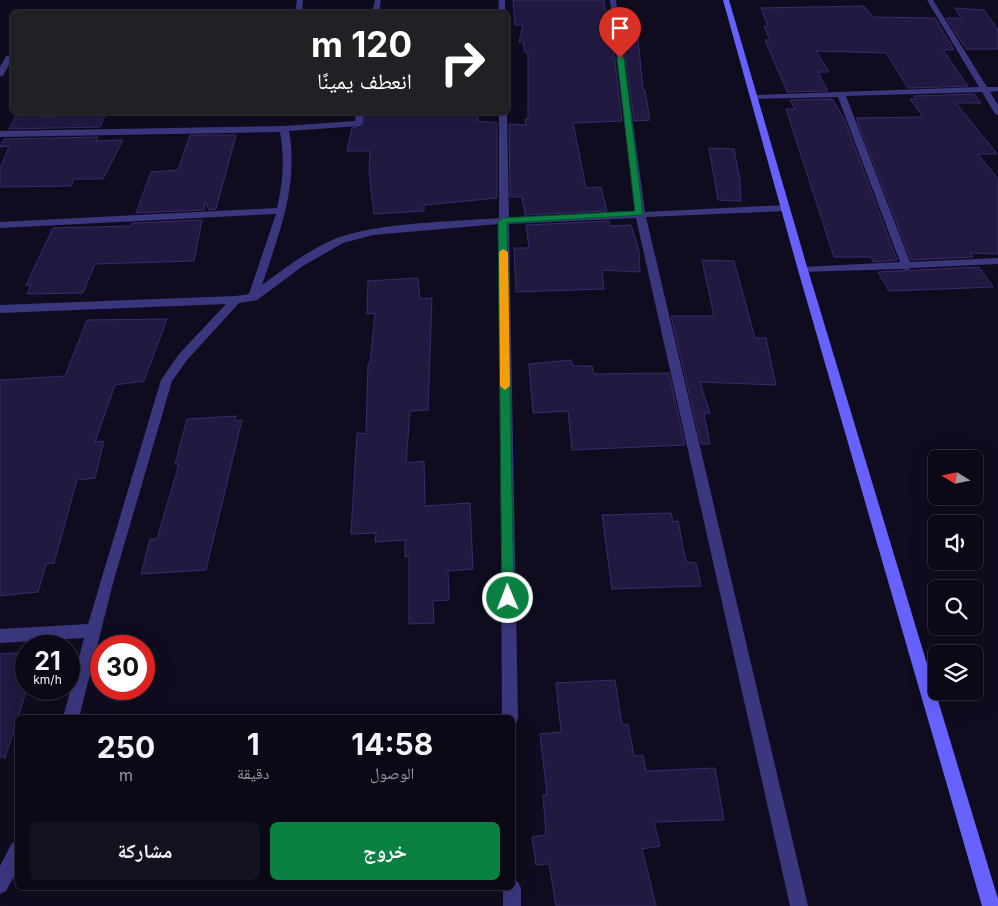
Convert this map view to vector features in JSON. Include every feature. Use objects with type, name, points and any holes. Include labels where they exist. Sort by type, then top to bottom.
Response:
[{"type":"street","points":[[613,0],[640,213],[799,906]]},
{"type":"street","points":[[726,0],[803,270],[991,906]]},
{"type":"street","points":[[930,0],[998,112]]},
{"type":"street","points":[[0,74],[10,59]]},
{"type":"street","points":[[755,98],[998,89]]},
{"type":"street","points":[[841,94],[906,267]]},
{"type":"street","points":[[0,134],[284,128],[359,122],[360,115]]},
{"type":"street","points":[[503,115],[510,715]]},
{"type":"street","points":[[253,296],[281,211],[289,163],[288,142],[284,128]]},
{"type":"street","points":[[1,311],[236,300],[253,296],[299,264],[339,241],[373,232],[503,221],[640,213],[786,208]]},
{"type":"street","points":[[0,225],[281,211]]},
{"type":"street","points":[[803,270],[906,267],[998,261]]},
{"type":"street","points":[[72,715],[126,512],[167,380],[183,357],[236,300]]},
{"type":"street","points":[[0,636],[93,631]]},
{"type":"street","points":[[0,885],[15,855]]},
{"type":"street","points":[[512,890],[512,906]]},
{"type":"building","points":[[513,0],[604,0],[606,17],[610,18],[622,121],[573,123],[586,188],[601,187],[607,211],[525,215],[522,197],[510,197],[509,124],[526,125],[525,119],[528,119],[528,52],[525,52],[523,42],[519,42],[523,25],[515,25]]},
{"type":"building","points":[[864,6],[873,17],[935,18],[954,50],[943,50],[968,86],[908,88],[886,53],[816,51],[829,72],[818,72],[828,91],[787,92],[765,40],[770,40],[764,26],[768,26],[761,8]]},
{"type":"building","points":[[955,8],[984,10],[998,30],[998,49],[966,49],[946,18],[961,18]]},
{"type":"building","points":[[620,18],[636,18],[643,90],[645,90],[650,120],[634,121]]},
{"type":"building","points":[[974,94],[981,103],[956,103],[997,154],[978,154],[998,179],[998,254],[970,253],[973,257],[911,260],[856,118],[923,117],[910,99],[916,99],[914,96]]},
{"type":"building","points":[[832,99],[844,118],[897,260],[873,262],[871,257],[834,257],[786,109],[795,109],[790,100]]},
{"type":"building","points":[[16,115],[106,115],[100,127],[9,129]]},
{"type":"building","points":[[366,115],[477,115],[478,121],[497,123],[497,198],[424,205],[424,211],[374,214],[369,171],[370,151],[347,151],[352,128],[364,124]]},
{"type":"building","points":[[190,135],[236,135],[216,209],[209,210],[205,201],[204,210],[136,213],[151,172],[178,170]]},
{"type":"building","points":[[98,137],[96,141],[123,140],[103,179],[74,179],[71,186],[0,187],[0,169],[9,146],[0,147],[4,139]]},
{"type":"building","points":[[709,148],[734,149],[740,181],[741,201],[718,200]]},
{"type":"building","points":[[202,220],[194,261],[95,264],[83,293],[27,294],[31,285],[26,285],[53,228],[131,226],[132,223]]},
{"type":"building","points":[[609,221],[610,226],[631,225],[639,251],[640,272],[602,270],[604,289],[516,292],[514,248],[529,248],[526,225]]},
{"type":"building","points":[[702,260],[734,261],[755,338],[766,338],[776,385],[700,382],[710,413],[704,414],[710,444],[701,444],[671,316],[714,316]]},
{"type":"building","points":[[979,267],[993,287],[889,291],[878,272]]},
{"type":"building","points":[[418,278],[420,299],[432,298],[428,410],[410,411],[406,463],[424,461],[425,506],[470,503],[473,569],[448,571],[449,600],[433,601],[434,623],[409,624],[409,556],[405,557],[405,540],[375,542],[376,533],[351,534],[357,433],[366,434],[368,364],[370,364],[375,313],[367,314],[368,281]]},
{"type":"building","points":[[167,319],[144,381],[115,385],[95,442],[104,441],[95,478],[77,480],[54,563],[46,564],[38,592],[0,596],[0,380],[65,376],[87,320]]},
{"type":"building","points":[[571,360],[573,366],[592,366],[594,374],[669,373],[685,445],[572,450],[568,411],[533,413],[529,364]]},
{"type":"building","points":[[236,416],[235,421],[242,420],[206,570],[141,574],[150,539],[157,539],[179,464],[175,464],[187,419]]},
{"type":"building","points":[[671,513],[673,522],[678,521],[686,562],[696,563],[701,586],[612,589],[602,515]]},
{"type":"building","points":[[15,653],[15,700],[23,700],[19,715],[15,715],[15,727],[5,758],[0,757],[0,654]]},
{"type":"building","points":[[615,680],[622,725],[628,724],[634,756],[643,755],[646,771],[715,768],[724,820],[654,822],[660,846],[642,849],[656,906],[556,906],[549,864],[536,865],[532,837],[546,835],[543,795],[547,795],[540,734],[561,732],[556,683]]},
{"type":"slow traffic","points":[[503,252],[505,386]]},
{"type":"route","points":[[508,598],[503,221],[640,213],[620,58]]}]
